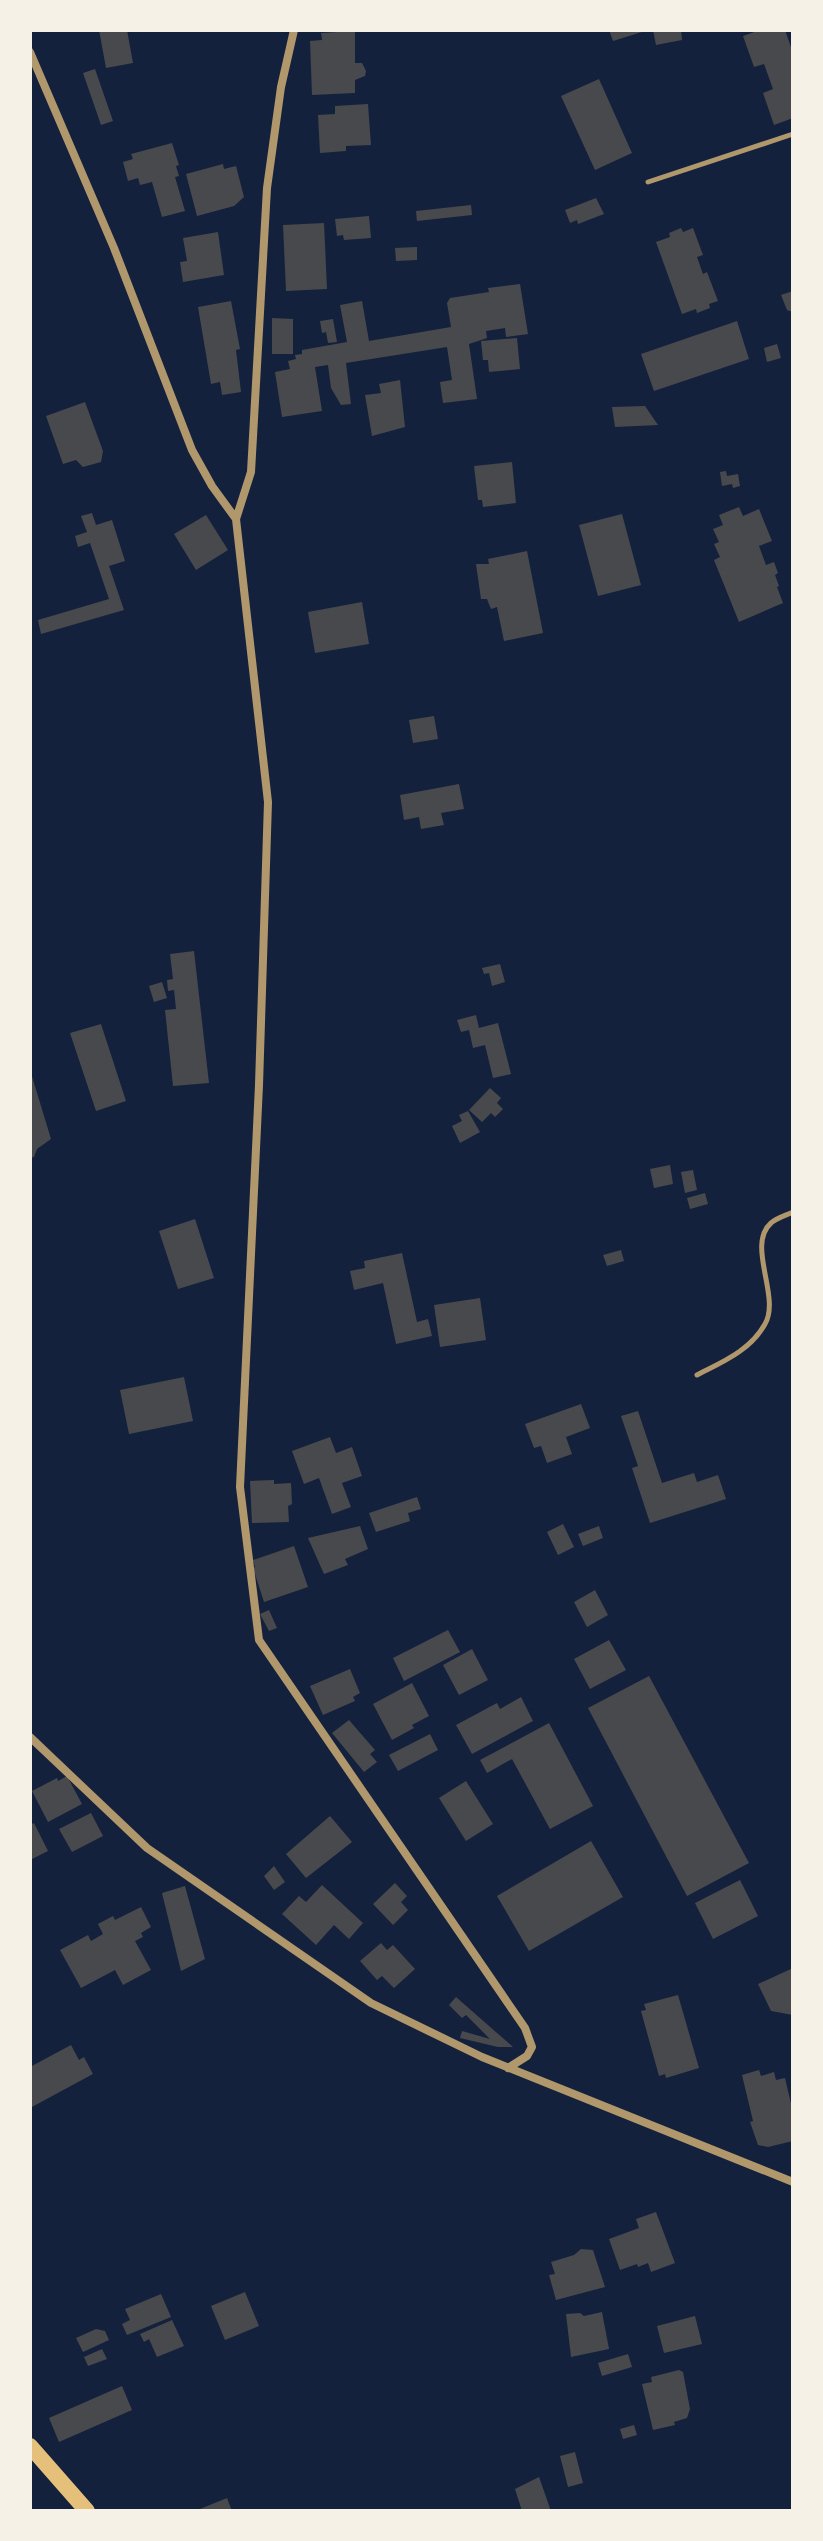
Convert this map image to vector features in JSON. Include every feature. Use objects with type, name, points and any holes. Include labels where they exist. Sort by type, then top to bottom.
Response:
[{"type":"main road","points":[[30,2446],[87,2511]]},
{"type":"street","points":[[294,30],[281,87],[267,188],[251,472],[236,519],[268,802],[259,1085],[240,1487],[259,1640],[525,2028],[532,2047],[527,2056],[508,2068]]},
{"type":"street","points":[[30,52],[114,248],[192,450],[212,486],[236,519]]},
{"type":"street","points":[[30,1737],[147,1848],[371,2003],[508,2068],[793,2182]]},
{"type":"lane","points":[[648,182],[793,134]]},
{"type":"lane","points":[[697,1375],[741,1353],[766,1323],[770,1305],[762,1253],[763,1237],[770,1223],[793,1212]]},
{"type":"building","points":[[99,30],[127,30],[133,63],[106,68]]},
{"type":"building","points":[[609,30],[645,30],[645,31],[613,41]]},
{"type":"building","points":[[653,30],[681,30],[682,40],[656,45]]},
{"type":"building","points":[[760,30],[785,30],[793,53],[793,118],[774,125],[763,93],[773,89],[764,64],[754,67],[743,36]]},
{"type":"building","points":[[355,31],[355,63],[362,63],[366,71],[365,76],[355,80],[355,93],[312,95],[310,41],[322,40],[321,33]]},
{"type":"building","points":[[95,69],[113,121],[101,125],[83,73]]},
{"type":"building","points":[[599,79],[632,153],[595,170],[561,96]]},
{"type":"building","points":[[368,104],[371,145],[346,146],[346,151],[320,153],[318,115],[335,114],[335,106]]},
{"type":"building","points":[[172,143],[179,165],[176,166],[179,176],[175,177],[185,211],[162,217],[152,182],[140,185],[138,178],[128,181],[123,162],[133,159],[131,154]]},
{"type":"building","points":[[223,164],[224,169],[236,166],[244,197],[234,206],[197,216],[186,174]]},
{"type":"building","points":[[596,198],[604,214],[578,224],[577,220],[570,223],[565,210]]},
{"type":"building","points":[[471,205],[472,215],[417,221],[416,211]]},
{"type":"building","points":[[369,216],[371,238],[344,240],[343,235],[337,236],[335,219]]},
{"type":"building","points":[[324,223],[327,289],[286,291],[283,225]]},
{"type":"building","points":[[681,228],[683,232],[693,228],[703,255],[697,257],[703,274],[707,272],[718,301],[697,313],[696,309],[682,314],[656,242],[670,237],[669,233]]},
{"type":"building","points":[[218,232],[224,275],[183,282],[180,262],[187,261],[183,238]]},
{"type":"building","points":[[417,247],[417,260],[396,261],[395,248]]},
{"type":"building","points":[[520,284],[528,334],[506,337],[505,328],[486,331],[487,338],[469,344],[477,399],[443,403],[440,382],[452,380],[447,347],[346,363],[351,404],[341,405],[331,388],[328,365],[315,367],[322,411],[282,417],[275,372],[290,369],[288,361],[296,359],[295,355],[302,354],[302,350],[347,342],[340,305],[362,301],[369,341],[451,327],[447,303],[450,298]]},
{"type":"building","points":[[793,291],[793,312],[787,310],[781,295]]},
{"type":"building","points":[[231,301],[240,349],[236,350],[241,392],[222,395],[220,382],[211,384],[198,307]]},
{"type":"building","points":[[272,318],[293,319],[293,354],[272,354]]},
{"type":"building","points":[[333,319],[337,342],[328,343],[320,321]]},
{"type":"building","points":[[737,321],[749,359],[654,391],[641,354]]},
{"type":"building","points":[[517,338],[520,369],[489,372],[488,360],[483,360],[481,341]]},
{"type":"building","points":[[777,344],[781,358],[767,362],[764,348]]},
{"type":"building","points":[[400,380],[405,427],[372,436],[365,395],[381,393],[379,384]]},
{"type":"building","points":[[85,402],[103,451],[101,462],[83,467],[76,460],[63,464],[46,416]]},
{"type":"building","points":[[645,406],[658,425],[615,427],[612,407]]},
{"type":"building","points":[[512,462],[516,503],[483,507],[482,500],[478,500],[474,466]]},
{"type":"building","points":[[726,471],[727,476],[738,474],[740,486],[722,486],[720,472]]},
{"type":"building","points":[[739,507],[743,516],[759,509],[772,541],[759,546],[766,565],[774,562],[778,573],[775,575],[777,587],[783,603],[739,622],[714,560],[720,557],[714,544],[719,542],[713,529],[723,525],[719,515]]},
{"type":"building","points":[[92,513],[96,525],[112,520],[125,561],[109,566],[124,610],[41,634],[38,620],[109,599],[90,543],[78,547],[75,536],[87,532],[81,516]]},
{"type":"building","points":[[622,514],[641,585],[598,596],[579,525]]},
{"type":"building","points":[[206,515],[228,550],[196,570],[174,534]]},
{"type":"building","points":[[527,551],[543,633],[504,641],[497,607],[491,609],[487,599],[481,599],[476,564],[489,564],[488,559]]},
{"type":"building","points":[[362,602],[369,644],[315,653],[308,612]]},
{"type":"building","points":[[434,716],[438,739],[413,743],[409,720]]},
{"type":"building","points":[[459,784],[464,809],[441,813],[444,825],[421,829],[419,817],[404,820],[400,795]]},
{"type":"building","points":[[194,951],[209,1083],[173,1086],[165,1010],[176,1009],[174,990],[168,991],[167,980],[173,979],[170,954]]},
{"type":"building","points":[[500,964],[505,982],[492,986],[489,973],[484,974],[482,968]]},
{"type":"building","points":[[162,982],[167,998],[154,1002],[149,986]]},
{"type":"building","points":[[476,1015],[479,1028],[498,1023],[511,1074],[493,1078],[485,1045],[473,1048],[469,1030],[461,1032],[457,1020]]},
{"type":"building","points":[[101,1024],[126,1101],[96,1111],[70,1033]]},
{"type":"building","points":[[31,1073],[51,1139],[30,1158]]},
{"type":"building","points":[[490,1088],[501,1098],[497,1103],[503,1109],[495,1117],[491,1113],[482,1122],[469,1110]]},
{"type":"building","points":[[468,1111],[480,1132],[460,1143],[452,1126],[462,1121],[459,1115]]},
{"type":"building","points":[[670,1165],[673,1184],[654,1188],[650,1169]]},
{"type":"building","points":[[693,1170],[697,1190],[685,1193],[681,1172]]},
{"type":"building","points":[[705,1193],[708,1204],[690,1209],[687,1198]]},
{"type":"building","points":[[195,1219],[214,1278],[178,1289],[159,1231]]},
{"type":"building","points":[[621,1250],[624,1261],[607,1266],[603,1255]]},
{"type":"building","points":[[402,1253],[417,1322],[428,1319],[432,1336],[396,1344],[383,1283],[354,1290],[350,1271],[365,1268],[364,1261]]},
{"type":"building","points":[[480,1298],[486,1340],[440,1347],[434,1305]]},
{"type":"building","points":[[184,1377],[193,1421],[129,1434],[120,1390]]},
{"type":"building","points":[[581,1404],[590,1428],[566,1437],[572,1454],[547,1463],[541,1446],[534,1448],[525,1424]]},
{"type":"building","points":[[638,1411],[662,1483],[694,1473],[697,1482],[718,1475],[726,1499],[650,1523],[632,1468],[638,1466],[621,1416]]},
{"type":"building","points":[[330,1437],[336,1453],[352,1447],[362,1476],[342,1483],[351,1507],[332,1514],[319,1478],[304,1484],[292,1451]]},
{"type":"building","points":[[274,1480],[274,1484],[291,1483],[289,1522],[252,1523],[250,1481]]},
{"type":"building","points":[[417,1497],[421,1509],[408,1513],[410,1521],[376,1532],[369,1513]]},
{"type":"building","points":[[563,1524],[574,1547],[558,1555],[547,1532]]},
{"type":"building","points":[[360,1526],[368,1549],[345,1559],[348,1565],[324,1574],[308,1538]]},
{"type":"building","points":[[599,1526],[603,1538],[583,1546],[578,1534]]},
{"type":"building","points":[[294,1546],[308,1587],[264,1602],[253,1560]]},
{"type":"building","points":[[595,1590],[608,1615],[587,1627],[574,1602]]},
{"type":"building","points":[[269,1610],[277,1628],[269,1631],[260,1614]]},
{"type":"building","points":[[448,1630],[460,1652],[404,1681],[393,1658]]},
{"type":"building","points":[[609,1640],[626,1670],[590,1689],[574,1659]]},
{"type":"building","points":[[472,1649],[488,1680],[459,1695],[443,1665]]},
{"type":"building","points":[[350,1669],[360,1693],[353,1697],[355,1701],[323,1715],[310,1686]]},
{"type":"building","points":[[649,1676],[749,1863],[687,1896],[588,1708]]},
{"type":"building","points":[[412,1683],[429,1716],[392,1740],[373,1704]]},
{"type":"building","points":[[521,1697],[533,1721],[472,1754],[456,1725],[497,1703],[500,1709]]},
{"type":"building","points":[[349,1720],[375,1750],[370,1754],[377,1762],[364,1772],[332,1733]]},
{"type":"building","points":[[549,1723],[593,1806],[550,1829],[512,1759],[487,1773],[480,1760]]},
{"type":"building","points":[[430,1734],[438,1750],[398,1771],[389,1755]]},
{"type":"building","points":[[67,1776],[82,1804],[48,1822],[32,1791]]},
{"type":"building","points":[[466,1781],[493,1824],[466,1841],[439,1798]]},
{"type":"building","points":[[91,1813],[103,1836],[72,1852],[59,1829]]},
{"type":"building","points":[[330,1816],[352,1842],[306,1878],[286,1854]]},
{"type":"building","points":[[34,1823],[48,1851],[30,1860],[30,1825]]},
{"type":"building","points":[[591,1841],[623,1897],[529,1951],[497,1896]]},
{"type":"building","points":[[274,1866],[285,1882],[274,1890],[264,1876]]},
{"type":"building","points":[[740,1880],[758,1916],[713,1939],[695,1903]]},
{"type":"building","points":[[395,1883],[407,1896],[401,1902],[408,1910],[393,1925],[373,1904]]},
{"type":"building","points":[[322,1885],[363,1923],[349,1939],[334,1925],[316,1945],[282,1914],[299,1896],[306,1902]]},
{"type":"building","points":[[185,1886],[205,1959],[181,1971],[162,1893]]},
{"type":"building","points":[[141,1907],[151,1927],[135,1941],[151,1970],[123,1985],[115,1970],[81,1988],[60,1950],[88,1935],[91,1941],[103,1934],[98,1924],[113,1916],[115,1920]]},
{"type":"building","points":[[381,1943],[387,1950],[393,1945],[415,1969],[394,1988],[382,1976],[377,1980],[360,1961]]},
{"type":"building","points":[[793,1968],[793,2015],[771,2011],[758,1984]]},
{"type":"building","points":[[678,1995],[699,2068],[666,2078],[665,2074],[659,2076],[641,2011],[646,2010],[644,2004]]},
{"type":"building","points":[[456,1997],[513,2047],[498,2047],[460,2038],[462,2031],[490,2039],[466,2015],[462,2018],[449,2005]]},
{"type":"building","points":[[71,2045],[79,2060],[84,2057],[93,2074],[30,2108],[30,2067]]},
{"type":"building","points":[[759,2070],[761,2076],[774,2072],[776,2080],[785,2078],[793,2112],[793,2141],[768,2147],[758,2145],[750,2122],[753,2121],[742,2075]]},
{"type":"building","points":[[656,2212],[675,2263],[651,2272],[648,2263],[620,2270],[609,2239],[639,2228],[636,2219]]},
{"type":"building","points":[[581,2249],[593,2250],[605,2287],[556,2300],[549,2275],[555,2274],[551,2262],[574,2255]]},
{"type":"building","points":[[245,2292],[259,2326],[225,2340],[211,2306]]},
{"type":"building","points":[[161,2294],[171,2317],[127,2335],[122,2324],[130,2320],[125,2309]]},
{"type":"building","points":[[602,2312],[609,2349],[571,2357],[566,2314],[580,2313],[584,2316]]},
{"type":"building","points":[[695,2316],[702,2344],[664,2353],[657,2326]]},
{"type":"building","points":[[172,2320],[184,2346],[157,2357],[149,2339],[144,2342],[140,2334]]},
{"type":"building","points":[[96,2329],[105,2331],[109,2340],[83,2352],[76,2338]]},
{"type":"building","points":[[102,2349],[107,2359],[88,2366],[84,2357]]},
{"type":"building","points":[[628,2354],[632,2367],[602,2376],[598,2363]]},
{"type":"building","points":[[679,2370],[683,2372],[690,2409],[687,2418],[674,2422],[675,2425],[653,2430],[642,2384],[652,2382],[651,2377]]},
{"type":"building","points":[[122,2386],[132,2410],[59,2442],[49,2418]]},
{"type":"building","points":[[634,2425],[637,2435],[623,2439],[620,2429]]},
{"type":"building","points":[[575,2452],[583,2483],[568,2487],[560,2456]]},
{"type":"building","points":[[539,2477],[551,2511],[522,2511],[515,2489]]},
{"type":"building","points":[[227,2498],[232,2511],[195,2511]]}]
